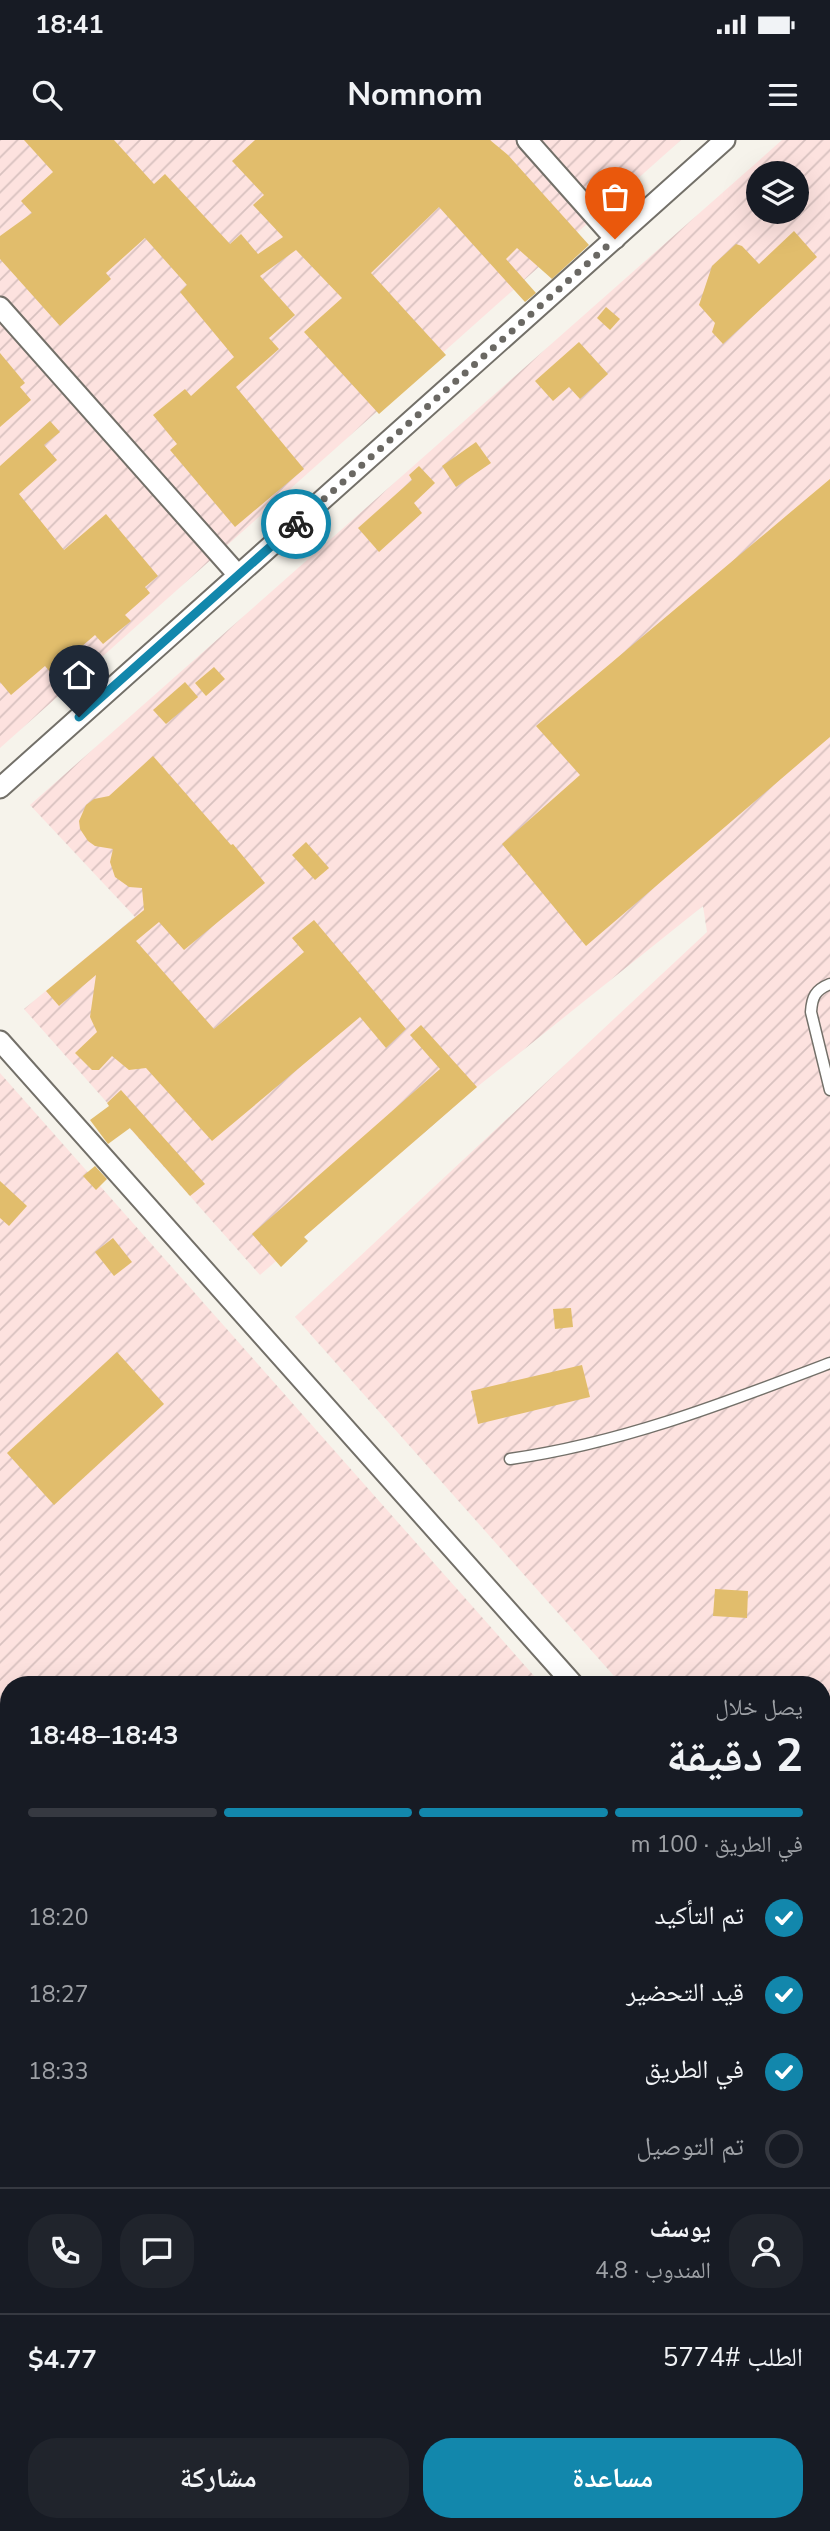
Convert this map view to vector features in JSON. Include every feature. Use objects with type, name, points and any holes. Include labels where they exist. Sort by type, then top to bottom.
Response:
[{"type":"street","points":[[527,140],[615,239]]},
{"type":"street","points":[[0,788],[725,140]]},
{"type":"street","points":[[0,307],[238,575]]},
{"type":"street","points":[[0,1041],[566,1676]]},
{"type":"lane","points":[[830,984],[818,989],[812,1000],[811,1013],[830,1090]]},
{"type":"lane","points":[[510,1459],[559,1452],[635,1433],[724,1404],[830,1363]]},
{"type":"shaded area","points":[[0,140],[681,140],[0,748]]},
{"type":"shaded area","points":[[782,140],[830,140],[830,1676],[614,1676],[295,1317],[707,932],[703,906],[477,1087],[260,1275],[24,1009],[135,917],[30,805],[746,172],[746,224],[809,224],[809,161],[758,161]]},
{"type":"shaded area","points":[[0,1073],[534,1676],[0,1676]]},
{"type":"building","points":[[24,140],[114,140],[154,184],[165,174],[230,244],[241,234],[258,254],[283,237],[253,205],[264,195],[232,161],[255,140],[490,140],[508,155],[589,245],[552,279],[517,248],[506,259],[536,293],[525,302],[439,207],[371,273],[446,355],[379,414],[304,332],[342,298],[296,250],[260,276],[295,315],[269,338],[279,349],[236,387],[304,469],[235,527],[170,450],[177,444],[153,415],[185,389],[191,396],[234,357],[180,292],[187,285],[145,238],[106,273],[111,279],[60,326],[0,259],[0,236],[32,213],[21,201],[53,172]]},
{"type":"building","points":[[794,231],[817,257],[723,344],[712,332],[715,323],[699,305],[712,266],[736,244],[742,246],[759,264]]},
{"type":"building","points":[[606,307],[620,319],[610,330],[597,318]]},
{"type":"building","points":[[579,342],[608,374],[580,399],[569,387],[553,401],[535,381]]},
{"type":"building","points":[[0,353],[25,383],[20,387],[31,400],[0,427]]},
{"type":"building","points":[[50,421],[60,432],[44,445],[57,460],[19,494],[64,550],[106,514],[158,576],[145,587],[150,593],[125,615],[131,621],[103,644],[95,635],[74,653],[86,667],[63,687],[45,666],[11,695],[0,682],[0,466]]},
{"type":"building","points":[[476,442],[491,463],[456,487],[442,466]]},
{"type":"building","points":[[419,466],[435,483],[414,503],[422,513],[379,552],[358,528],[412,480],[409,475]]},
{"type":"building","points":[[830,479],[830,737],[586,946],[502,844],[580,775],[536,726]]},
{"type":"building","points":[[214,667],[225,679],[206,696],[195,683]]},
{"type":"building","points":[[185,682],[198,697],[166,724],[153,710]]},
{"type":"building","points":[[153,756],[265,883],[184,950],[159,922],[136,941],[214,1029],[304,952],[292,938],[314,920],[406,1029],[386,1048],[360,1017],[212,1141],[146,1068],[129,1070],[112,1056],[99,1070],[92,1070],[75,1053],[97,1032],[90,1017],[96,975],[59,1006],[46,991],[144,910],[142,888],[129,887],[115,877],[110,862],[113,849],[95,846],[88,841],[80,829],[79,821],[86,805],[94,799],[109,796]]},
{"type":"building","points":[[306,842],[329,868],[315,880],[292,855]]},
{"type":"building","points":[[421,1025],[477,1087],[304,1237],[308,1241],[281,1267],[252,1234],[440,1069],[410,1035]]},
{"type":"building","points":[[121,1090],[205,1184],[190,1196],[130,1128],[108,1144],[90,1120],[109,1106],[107,1103]]},
{"type":"building","points":[[95,1166],[107,1179],[96,1190],[83,1176]]},
{"type":"building","points":[[0,1181],[27,1206],[9,1226],[0,1218]]},
{"type":"building","points":[[113,1238],[132,1262],[114,1276],[95,1252]]},
{"type":"building","points":[[571,1308],[573,1327],[555,1329],[553,1309]]},
{"type":"building","points":[[117,1352],[164,1404],[54,1505],[7,1453]]},
{"type":"building","points":[[582,1365],[590,1397],[478,1424],[471,1391]]},
{"type":"building","points":[[715,1589],[748,1591],[747,1618],[713,1616]]},
{"type":"way so far","points":[[296,524],[615,239]]},
{"type":"route","points":[[79,717],[296,524]]}]
